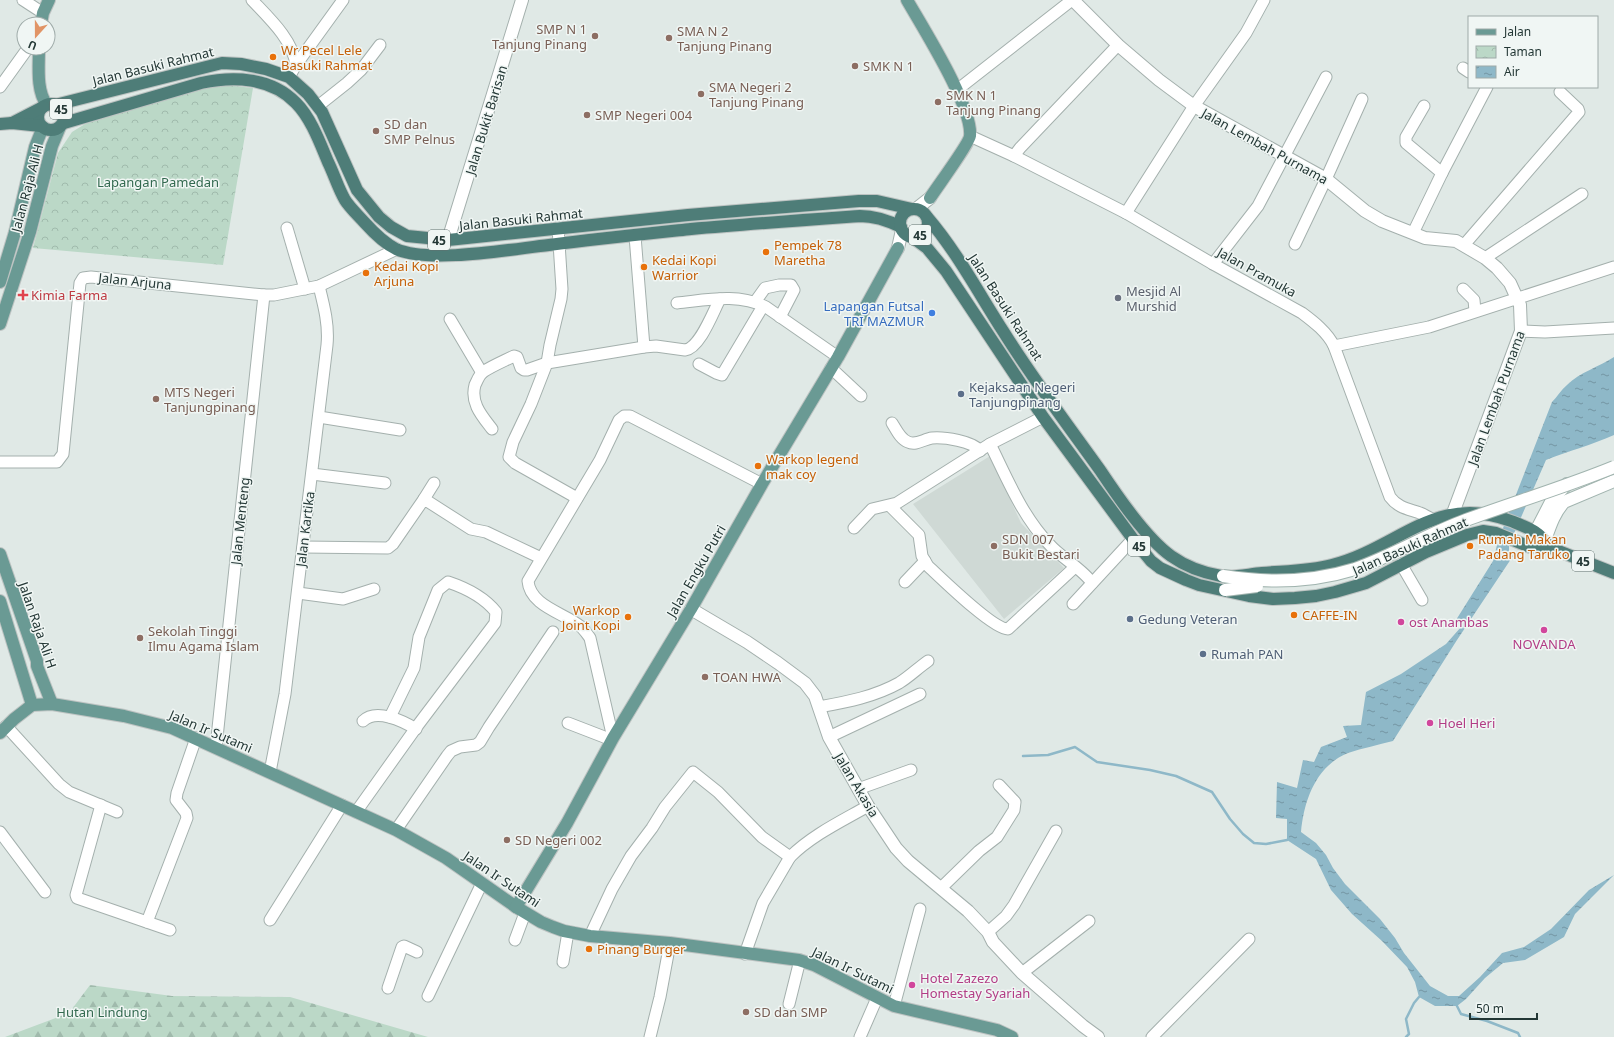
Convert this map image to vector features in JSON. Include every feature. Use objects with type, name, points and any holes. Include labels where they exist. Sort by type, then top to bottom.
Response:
[{"type":"highway","name":"Jalan Basuki Rahmat","points":[[48,106],[222,63],[241,64],[266,69],[289,77],[308,94],[322,112],[357,190],[379,217],[391,227],[408,236],[448,240],[688,215],[859,201],[877,201],[920,212],[944,237],[1004,332],[1121,500],[1161,548],[1183,564],[1223,576],[1290,571],[1332,565],[1361,555],[1435,519],[1453,513],[1475,512],[1503,518],[1540,537],[1530,547],[1496,532],[1476,531],[1401,564],[1366,583],[1316,596],[1295,598],[1249,596],[1199,585],[1160,568],[1151,561],[1042,416],[946,271],[928,248],[885,219],[874,216],[860,216],[693,229],[481,253],[443,255],[415,254],[397,249],[380,238],[345,200],[322,148],[308,121],[296,103],[281,91],[264,83],[238,79],[220,79],[201,83],[62,125]]},
{"type":"highway","name":"45","points":[[48,106],[62,110],[65,118],[62,125],[53,130],[42,126],[6,123],[48,106]]},
{"type":"highway","name":"45","points":[[42,126],[39,122],[39,114],[48,106]]},
{"type":"highway","points":[[322,148],[336,142]]},
{"type":"highway","name":"45","points":[[908,210],[920,212],[928,226],[926,230],[919,236],[906,232],[902,216],[908,210]]},
{"type":"highway","points":[[1091,483],[1102,474]]},
{"type":"highway","name":"45","points":[[1540,537],[1614,573]]},
{"type":"main road","points":[[43,16],[48,0]]},
{"type":"main road","points":[[908,0],[957,90],[968,118],[970,136],[930,198]]},
{"type":"main road","points":[[39,56],[42,99],[48,106]]},
{"type":"main road","name":"Jalan Raja Ali H","points":[[0,324],[30,232],[52,146],[62,125]]},
{"type":"main road","points":[[0,282],[15,232],[35,147],[42,126]]},
{"type":"main road","name":"Jalan Engku Putri","points":[[520,910],[613,739],[691,609],[762,484],[838,358],[898,248]]},
{"type":"main road","name":"Jalan Raja Ali H","points":[[0,554],[37,661],[37,666],[52,704]]},
{"type":"main road","points":[[0,601],[32,705],[14,718],[3,730]]},
{"type":"main road","name":"Jalan Ir Sutami","points":[[32,705],[52,704],[124,716],[172,728],[196,738],[396,830],[446,858],[520,910],[541,922],[568,932],[590,936],[670,943],[800,960],[894,1006],[997,1030],[1012,1037]]},
{"type":"street","points":[[23,0],[40,16]]},
{"type":"street","points":[[252,0],[286,40],[294,55],[296,65]]},
{"type":"street","points":[[289,77],[343,0]]},
{"type":"street","name":"Jalan Bukit Barisan","points":[[448,240],[522,0]]},
{"type":"street","points":[[957,90],[1072,0]]},
{"type":"street","name":"Jalan Lembah Purnama","points":[[1072,0],[1118,45],[1159,80],[1194,106],[1326,179],[1366,211],[1397,228],[1425,238],[1456,241],[1464,245],[1485,258],[1497,268],[1510,283],[1520,305],[1521,331],[1453,513]]},
{"type":"street","points":[[1126,213],[1194,106],[1246,33],[1264,0]]},
{"type":"street","points":[[318,106],[361,70],[380,45]]},
{"type":"street","points":[[1014,156],[1118,45]]},
{"type":"street","points":[[0,87],[22,56]]},
{"type":"street","points":[[1213,264],[1258,206],[1326,76]]},
{"type":"street","points":[[1414,233],[1442,173],[1486,88]]},
{"type":"street","points":[[1464,245],[1579,112],[1578,109],[1560,92]]},
{"type":"street","points":[[1295,244],[1362,99]]},
{"type":"street","points":[[1424,106],[1406,137],[1406,143],[1442,173]]},
{"type":"street","name":"Jalan Pramuka","points":[[970,136],[1014,156],[1126,213],[1213,264],[1302,313],[1325,333],[1334,346],[1390,497],[1394,503],[1401,507],[1422,514],[1430,519],[1435,519]]},
{"type":"street","points":[[1485,258],[1582,194]]},
{"type":"street","points":[[920,212],[930,198]]},
{"type":"street","points":[[287,228],[305,289]]},
{"type":"street","points":[[558,228],[560,244],[561,299],[550,345],[548,364],[531,404],[512,442],[509,457],[515,463],[576,498]]},
{"type":"street","points":[[898,248],[906,232]]},
{"type":"street","points":[[635,236],[644,347]]},
{"type":"street","name":"Jalan Arjuna","points":[[0,462],[57,462],[63,454],[80,283],[83,278],[91,277],[264,295],[319,286],[397,249]]},
{"type":"street","points":[[1334,346],[1428,327],[1614,267]]},
{"type":"street","points":[[699,364],[716,373],[722,374],[759,304],[765,288],[779,285],[791,285],[794,290],[780,317]]},
{"type":"street","name":"Jalan Kartika","points":[[270,772],[285,694],[328,335],[326,311],[319,286]]},
{"type":"street","points":[[1463,289],[1474,300],[1476,311]]},
{"type":"street","name":"Jalan Menteng","points":[[216,747],[264,295]]},
{"type":"street","points":[[492,429],[478,410],[474,398],[474,390],[482,373],[514,356],[517,357],[521,368],[524,370],[548,364],[644,347],[656,346],[690,350],[700,338],[720,299]]},
{"type":"street","points":[[677,303],[720,299],[741,299],[759,304],[838,358]]},
{"type":"street","points":[[450,319],[482,373]]},
{"type":"street","points":[[1521,331],[1545,332],[1614,328]]},
{"type":"street","points":[[831,368],[861,396]]},
{"type":"street","points":[[613,739],[590,638],[579,625],[548,608],[535,596],[529,586],[528,581],[600,460],[619,420],[624,416],[630,416],[762,484]]},
{"type":"street","points":[[854,528],[872,509],[876,507],[890,506],[897,503],[990,444],[1042,416]]},
{"type":"street","points":[[319,417],[400,430]]},
{"type":"street","points":[[892,423],[901,436],[909,443],[917,443],[932,438],[939,438],[970,443],[980,450]]},
{"type":"street","points":[[990,444],[1013,491],[1032,523],[1048,543],[1092,583]]},
{"type":"street","points":[[1540,537],[1552,500],[1565,485],[1577,476],[1614,462]]},
{"type":"street","points":[[1223,576],[1248,580],[1295,580],[1320,577],[1355,569],[1458,523],[1582,480],[1614,467]]},
{"type":"street","points":[[312,474],[385,483]]},
{"type":"street","points":[[1225,590],[1248,586],[1306,585],[1357,574],[1456,530],[1585,487],[1614,474]]},
{"type":"street","points":[[1540,537],[1553,519],[1558,508],[1564,502],[1614,481]]},
{"type":"street","points":[[303,547],[388,548],[393,544],[434,483]]},
{"type":"street","points":[[424,499],[471,529],[486,532],[541,558]]},
{"type":"street","points":[[890,506],[919,535],[922,556],[928,566],[984,616],[1004,629],[1008,629],[1074,567]]},
{"type":"street","points":[[1073,604],[1133,539]]},
{"type":"street","points":[[905,582],[925,561]]},
{"type":"street","points":[[1401,564],[1422,600]]},
{"type":"street","points":[[356,812],[495,623],[496,612],[488,602],[461,586],[448,582],[438,590],[419,637],[414,668],[390,717]]},
{"type":"street","points":[[298,593],[343,598],[374,589]]},
{"type":"street","name":"Jalan Akasia","points":[[691,609],[747,642],[797,676],[811,690],[829,737],[868,806],[896,848],[908,861],[964,907],[988,932],[993,942],[1022,973],[1083,1026],[1098,1037]]},
{"type":"street","points":[[396,830],[437,769],[451,751],[480,742],[553,632]]},
{"type":"street","points":[[819,708],[856,700],[893,686],[928,661]]},
{"type":"street","points":[[829,737],[920,694]]},
{"type":"street","points":[[363,721],[370,716],[390,717],[401,720],[416,729]]},
{"type":"street","points":[[568,723],[613,739]]},
{"type":"street","points":[[3,730],[69,792],[117,812]]},
{"type":"street","points":[[147,922],[187,818],[186,813],[176,800],[196,738]]},
{"type":"street","points":[[858,789],[911,770]]},
{"type":"street","points":[[590,936],[612,889],[630,856],[693,772],[718,792],[762,837],[790,857]]},
{"type":"street","points":[[941,888],[979,850],[994,839],[1014,810],[1015,802],[999,785]]},
{"type":"street","points":[[101,805],[76,895],[80,899],[170,930]]},
{"type":"street","points":[[270,920],[342,805]]},
{"type":"street","points":[[745,954],[763,903],[790,857],[797,850],[821,833],[868,806]]},
{"type":"street","points":[[988,932],[1006,916],[1014,906],[1056,831]]},
{"type":"street","points":[[0,832],[45,892]]},
{"type":"street","points":[[428,996],[482,883]]},
{"type":"street","points":[[894,1006],[920,909]]},
{"type":"street","points":[[515,940],[520,910]]},
{"type":"street","points":[[1022,973],[1089,921]]},
{"type":"street","points":[[563,962],[568,932]]},
{"type":"street","points":[[1152,1037],[1249,939]]},
{"type":"street","points":[[650,1037],[660,997],[670,943]]},
{"type":"street","points":[[388,988],[402,947],[404,946],[418,952]]},
{"type":"street","points":[[789,1004],[800,960]]},
{"type":"street","points":[[860,1037],[877,998]]},
{"type":"shaded area","name":"SDN 007 Bukit Bestari","points":[[990,456],[1021,523],[1064,568],[1004,619],[913,504]]},
{"type":"green space","name":"Lapangan Pamedan","points":[[216,84],[253,88],[223,265],[33,248],[58,153],[72,132],[85,124]]},
{"type":"green space","name":"Hutan Lindung","points":[[90,985],[172,996],[290,997],[428,1037],[5,1037],[69,1013]]},
{"type":"water","points":[[1614,357],[1614,435],[1546,460],[1509,545],[1509,552],[1513,556],[1457,640],[1393,741],[1354,751],[1337,759],[1320,775],[1309,796],[1305,808],[1301,832],[1316,843],[1326,855],[1333,868],[1345,884],[1380,919],[1430,986],[1448,996],[1459,996],[1480,977],[1502,953],[1524,947],[1551,929],[1589,890],[1614,875],[1575,914],[1564,937],[1525,960],[1503,963],[1485,978],[1466,999],[1457,1006],[1435,1006],[1419,997],[1415,982],[1407,967],[1382,941],[1352,914],[1331,890],[1316,859],[1287,840],[1287,819],[1276,818],[1277,782],[1297,788],[1303,760],[1314,762],[1321,747],[1347,737],[1343,726],[1361,725],[1366,692],[1401,674],[1446,644],[1461,627],[1456,620],[1493,561],[1498,541],[1552,402],[1572,380]]},
{"type":"waterway","points":[[1023,756],[1048,755],[1075,747],[1097,762],[1150,770],[1176,776],[1212,792],[1230,819],[1243,834],[1254,843],[1266,844],[1287,840]]},
{"type":"waterway","points":[[1406,1037],[1409,1034],[1406,1019],[1414,1003],[1419,997]]},
{"type":"waterway","points":[[1457,1006],[1461,1014],[1487,1021],[1518,1033],[1520,1037]]},
{"type":"place","name":"SMP N 1 Tanjung Pinang","points":[[595,36]]},
{"type":"place","name":"SMA N 2 Tanjung Pinang","points":[[669,38]]},
{"type":"place","name":"Wr Pecel Lele Basuki Rahmat","points":[[273,57]]},
{"type":"place","name":"SMK N 1","points":[[855,66]]},
{"type":"place","name":"SMA Negeri 2 Tanjung Pinang","points":[[701,94]]},
{"type":"place","name":"SMK N 1 Tanjung Pinang","points":[[938,102]]},
{"type":"place","name":"SMP Negeri 004","points":[[587,115]]},
{"type":"place","name":"SD dan SMP Pelnus","points":[[376,131]]},
{"type":"place","name":"Pempek 78 Maretha","points":[[766,252]]},
{"type":"place","name":"Kedai Kopi Warrior","points":[[644,267]]},
{"type":"place","name":"Kedai Kopi Arjuna","points":[[366,273]]},
{"type":"place","name":"Kimia Farma","points":[[23,295]]},
{"type":"place","name":"Mesjid Al Murshid","points":[[1118,298]]},
{"type":"place","name":"Lapangan Futsal TRI MAZMUR","points":[[932,313]]},
{"type":"place","name":"Kejaksaan Negeri Tanjungpinang","points":[[961,394]]},
{"type":"place","name":"MTS Negeri Tanjungpinang","points":[[156,399]]},
{"type":"place","name":"Warkop legend mak coy","points":[[758,466]]},
{"type":"place","name":"SDN 007 Bukit Bestari","points":[[994,546]]},
{"type":"place","name":"Rumah Makan Padang Taruko","points":[[1470,546]]},
{"type":"place","name":"CAFFE-IN","points":[[1294,615]]},
{"type":"place","name":"Warkop Joint Kopi","points":[[628,617]]},
{"type":"place","name":"Gedung Veteran","points":[[1130,619]]},
{"type":"place","name":"ost Anambas","points":[[1401,622]]},
{"type":"place","name":"NOVANDA","points":[[1544,630]]},
{"type":"place","name":"Sekolah Tinggi Ilmu Agama Islam","points":[[140,638]]},
{"type":"place","name":"Rumah PAN","points":[[1203,654]]},
{"type":"place","name":"TOAN HWA","points":[[705,677]]},
{"type":"place","name":"Hoel Heri","points":[[1430,723]]},
{"type":"place","name":"SD Negeri 002","points":[[507,840]]},
{"type":"place","name":"Pinang Burger","points":[[589,949]]},
{"type":"place","name":"Hotel Zazezo Homestay Syariah","points":[[912,985]]},
{"type":"place","name":"SD dan SMP","points":[[746,1012]]}]
